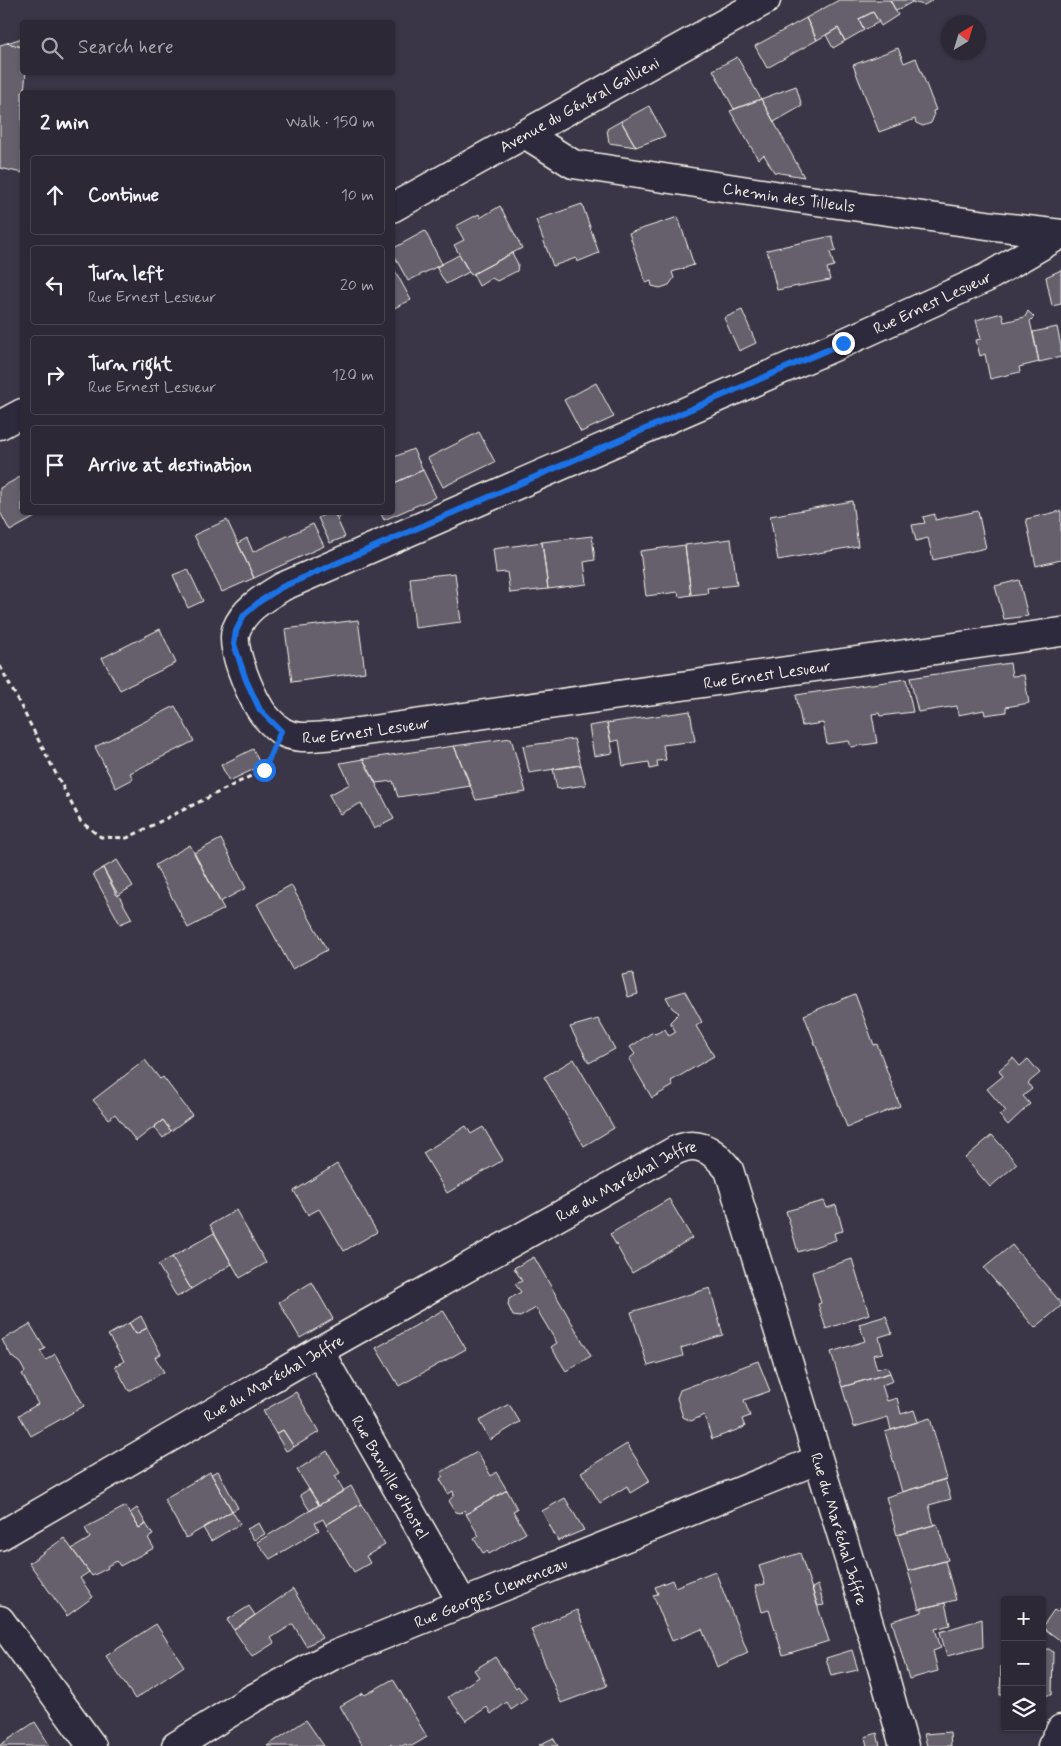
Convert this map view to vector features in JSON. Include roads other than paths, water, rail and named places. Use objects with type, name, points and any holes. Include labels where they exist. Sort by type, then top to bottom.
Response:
[{"type":"street","name":"Avenue du Général Gallieni","points":[[395,206],[766,0]]},
{"type":"street","name":"Chemin des Tilleuls","points":[[525,134],[573,164],[781,196],[1061,234]]},
{"type":"street","name":"Rue Ernest Lesueur","points":[[1061,234],[986,278],[843,343],[282,587],[259,602],[244,615],[236,631],[234,644],[246,680],[260,710],[281,731],[297,737],[337,735],[1061,632]]},
{"type":"street","points":[[0,425],[20,414]]},
{"type":"street","name":"Rue du Maréchal Joffre","points":[[0,1536],[319,1351],[676,1150],[692,1146],[706,1149],[718,1157],[729,1170],[878,1653],[904,1746]]},
{"type":"street","name":"Rue Banville d'Hostel","points":[[319,1351],[463,1604]]},
{"type":"street","name":"Rue Georges Clemenceau","points":[[176,1746],[252,1699],[332,1656],[817,1460]]},
{"type":"street","points":[[0,1620],[92,1746]]},
{"type":"street","points":[[1052,1746],[1061,1729]]}]
